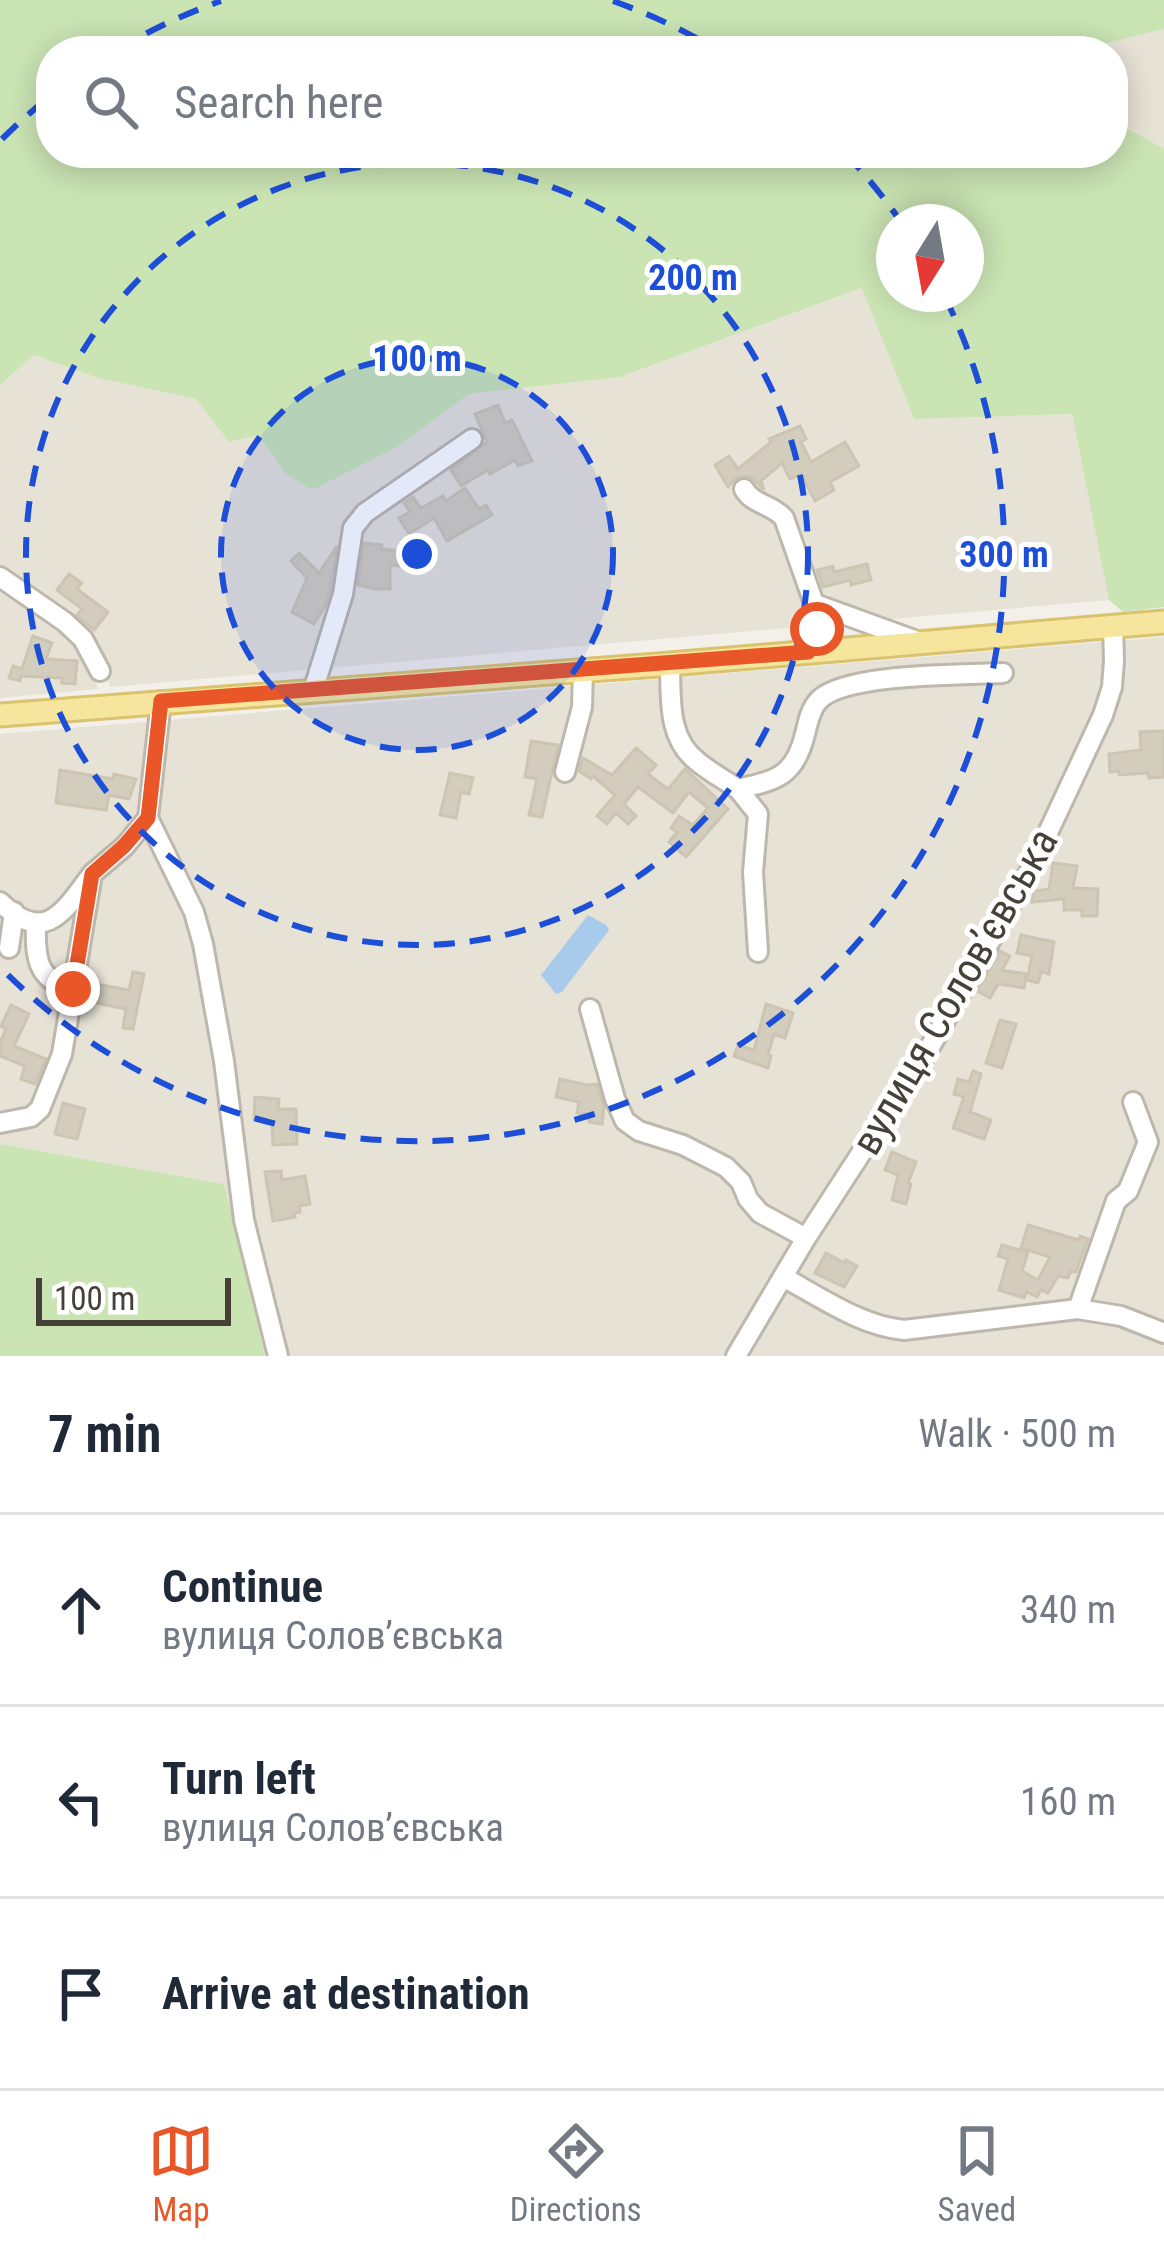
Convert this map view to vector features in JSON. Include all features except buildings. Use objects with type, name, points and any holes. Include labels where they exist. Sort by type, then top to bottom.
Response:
[{"type":"main road","points":[[0,715],[1164,622]]},
{"type":"street","points":[[314,691],[343,594],[353,528],[365,513],[472,439]]},
{"type":"street","points":[[744,489],[751,499],[784,518],[819,622],[808,652]]},
{"type":"street","points":[[0,577],[83,639],[100,671]]},
{"type":"street","points":[[815,604],[917,641]]},
{"type":"street","name":"вулиця Соловʼєвська","points":[[736,1356],[806,1238],[930,1048],[1031,869],[1103,715],[1112,687],[1113,626]]},
{"type":"street","points":[[670,664],[671,710],[681,743],[699,764],[738,789],[758,814],[753,872],[758,952]]},
{"type":"street","points":[[566,772],[582,706],[583,670]]},
{"type":"street","points":[[738,789],[789,770],[799,756],[812,709],[830,692],[876,681],[1003,673]]},
{"type":"street","points":[[161,701],[148,818],[194,912],[203,944],[244,1220],[278,1356]]},
{"type":"street","points":[[7,907],[36,923],[63,913],[92,874],[148,818]]},
{"type":"street","points":[[0,1123],[31,1117],[40,1109],[62,1054],[92,874]]},
{"type":"street","points":[[7,907],[9,948]]},
{"type":"street","points":[[36,923],[41,969],[53,983],[73,989]]},
{"type":"street","points":[[590,1009],[615,1100],[626,1120],[639,1131],[683,1145],[726,1167],[760,1213],[806,1238]]},
{"type":"street","points":[[1078,1309],[1116,1201],[1128,1191],[1148,1142],[1133,1102]]},
{"type":"street","points":[[783,1277],[866,1321],[891,1329],[1078,1309],[1121,1316],[1164,1333]]},
{"type":"shaded area","points":[[1164,29],[1164,149],[1128,128],[1128,38]]},
{"type":"shaded area","points":[[863,288],[914,419],[1072,414],[1109,600],[110,687],[103,664],[0,570],[0,385],[34,355],[98,378],[196,399],[229,442],[258,435],[285,473],[397,447],[469,394],[620,377]]},
{"type":"shaded area","points":[[0,584],[78,643],[98,689],[0,698]]},
{"type":"shaded area","points":[[1164,637],[1164,1356],[265,1356],[224,1184],[0,1144],[0,734]]},
{"type":"green space","points":[[0,0],[1164,0],[1164,29],[1128,38],[36,36],[36,168],[1128,168],[1128,128],[1164,149],[1164,607],[1123,612],[1109,600],[1072,414],[914,419],[862,288],[620,377],[469,394],[397,447],[312,490],[285,473],[258,435],[229,442],[196,399],[98,378],[34,355],[0,385]]},
{"type":"green space","points":[[0,1144],[224,1184],[265,1356],[0,1356]]},
{"type":"water","points":[[588,915],[609,930],[556,994],[541,975]]},
{"type":"route","points":[[73,989],[92,874],[148,818],[161,701],[808,652],[817,629]]}]
